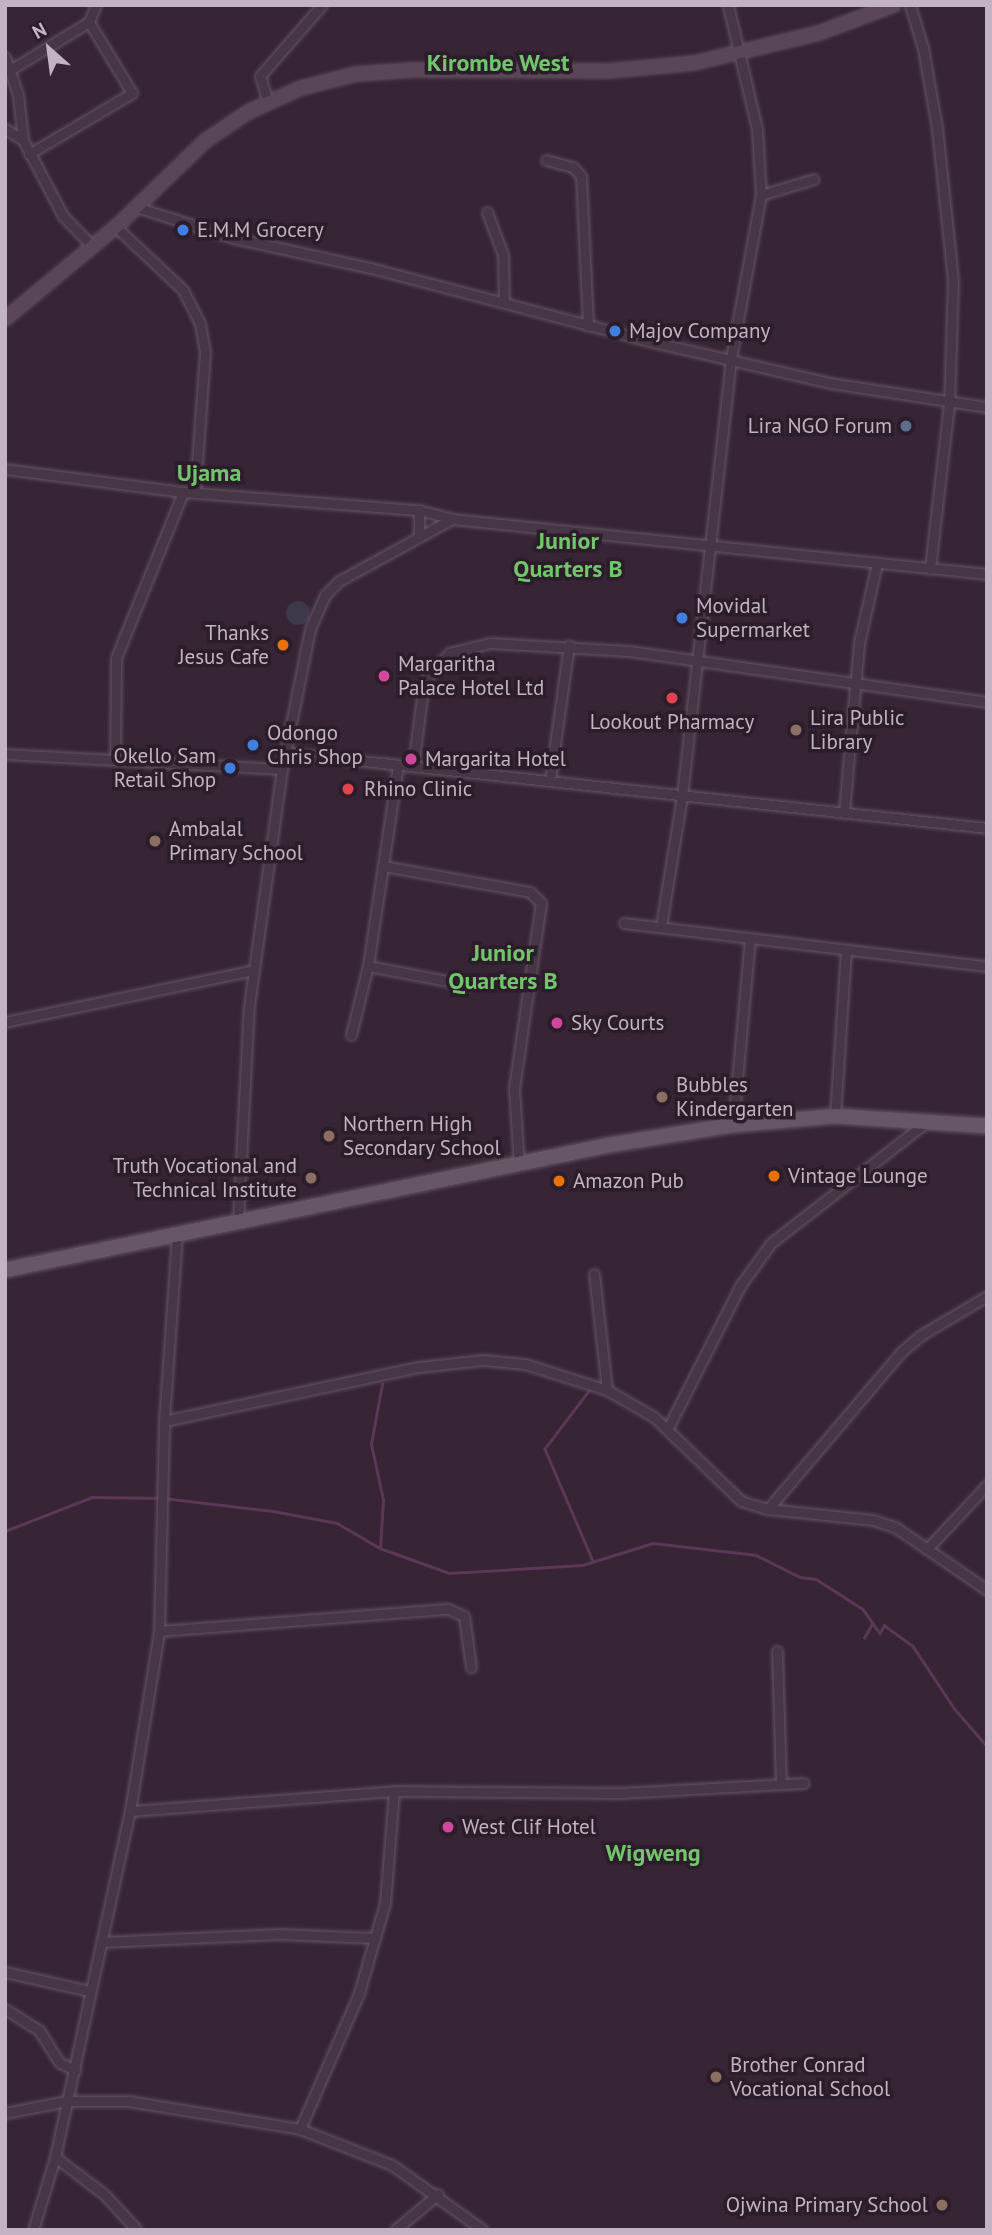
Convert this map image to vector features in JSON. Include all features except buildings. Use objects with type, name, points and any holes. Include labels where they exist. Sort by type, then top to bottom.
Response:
[{"type":"main road","points":[[5,1270],[238,1220],[733,1125],[835,1116],[987,1126]]},
{"type":"street","points":[[10,70],[89,22],[96,5]]},
{"type":"street","points":[[268,102],[260,76],[321,5]]},
{"type":"street","points":[[661,926],[682,796],[731,358],[761,195],[757,129],[742,54],[728,5]]},
{"type":"street","points":[[5,319],[117,227],[197,148],[268,102],[356,75],[484,69],[609,71],[742,54],[819,33],[874,8],[894,5]]},
{"type":"street","points":[[910,5],[923,48],[950,220],[953,280],[949,404],[930,569]]},
{"type":"street","points":[[29,154],[132,93],[89,22]]},
{"type":"street","points":[[5,57],[21,111],[23,140],[29,154],[63,216],[93,247]]},
{"type":"street","points":[[5,129],[23,140]]},
{"type":"street","points":[[546,160],[573,167],[581,176],[588,326]]},
{"type":"street","points":[[761,195],[814,179]]},
{"type":"street","points":[[136,207],[234,238],[830,383],[949,404],[987,407]]},
{"type":"street","points":[[487,212],[503,256],[504,302]]},
{"type":"street","points":[[117,227],[183,290],[200,324],[205,352],[195,492]]},
{"type":"street","points":[[5,469],[183,492],[419,510],[452,519],[710,543],[987,574]]},
{"type":"street","points":[[115,760],[116,658],[183,492]]},
{"type":"street","points":[[419,510],[419,536]]},
{"type":"street","points":[[238,1220],[254,970],[269,889],[282,769],[288,753],[308,636],[326,595],[359,567],[452,519]]},
{"type":"street","points":[[844,812],[862,616],[877,563]]},
{"type":"street","points":[[413,766],[424,681],[449,653],[489,643],[569,645],[697,660],[987,702]]},
{"type":"street","points":[[550,780],[569,645]]},
{"type":"street","points":[[288,753],[987,828]]},
{"type":"street","points":[[5,754],[282,769]]},
{"type":"street","points":[[351,1035],[368,966],[398,765]]},
{"type":"street","points":[[383,866],[530,892],[541,903],[514,1089],[519,1166]]},
{"type":"street","points":[[624,923],[987,966]]},
{"type":"street","points":[[733,1125],[750,938]]},
{"type":"street","points":[[835,1116],[846,950]]},
{"type":"street","points":[[368,966],[469,985]]},
{"type":"street","points":[[5,1022],[254,970]]},
{"type":"street","points":[[668,1428],[740,1286],[771,1243],[927,1121]]},
{"type":"street","points":[[33,2230],[55,2157],[130,1811],[159,1631],[164,1421],[177,1234]]},
{"type":"street","points":[[594,1274],[607,1390]]},
{"type":"street","points":[[768,1509],[901,1352],[920,1335],[987,1296]]},
{"type":"street","points":[[164,1421],[372,1376],[483,1360],[525,1364],[607,1390],[668,1428],[728,1492],[768,1509],[873,1520],[928,1548],[987,1590]]},
{"type":"street","points":[[928,1548],[987,1485]]},
{"type":"street","points":[[159,1631],[448,1609],[464,1616],[471,1668]]},
{"type":"street","points":[[777,1651],[781,1783]]},
{"type":"street","points":[[130,1811],[394,1791],[620,1793],[804,1783]]},
{"type":"street","points":[[300,2129],[359,1993],[375,1938],[389,1875],[394,1791]]},
{"type":"street","points":[[101,1942],[279,1934],[375,1938]]},
{"type":"street","points":[[5,1972],[89,1992]]},
{"type":"street","points":[[5,2009],[38,2030],[60,2063],[75,2070]]},
{"type":"street","points":[[5,2113],[67,2101],[128,2101],[300,2129],[372,2154],[438,2194],[483,2230]]},
{"type":"street","points":[[55,2157],[104,2194],[137,2230]]},
{"type":"street","points":[[395,2230],[438,2194]]},
{"type":"shaded area","points":[[298,601],[309,608],[310,613],[303,624],[298,625],[287,618],[286,613],[293,602]]},
{"type":"waterway","points":[[380,1548],[383,1500],[371,1444],[382,1384]]},
{"type":"waterway","points":[[589,1391],[545,1449],[593,1561]]},
{"type":"waterway","points":[[5,1531],[92,1497],[163,1498],[273,1511],[337,1523],[380,1548],[449,1573],[582,1565],[653,1543],[756,1555],[800,1577],[816,1579],[863,1609],[880,1633],[884,1625],[913,1646],[954,1708],[987,1746]]},
{"type":"waterway","points":[[864,1638],[872,1624]]},
{"type":"place","name":"E.M.M Grocery","points":[[183,230]]},
{"type":"place","name":"Majov Company","points":[[615,331]]},
{"type":"place","name":"Lira NGO Forum","points":[[906,426]]},
{"type":"place","name":"Movidal Supermarket","points":[[682,618]]},
{"type":"place","name":"Thanks Jesus Cafe","points":[[283,645]]},
{"type":"place","name":"Margaritha Palace Hotel Ltd","points":[[384,676]]},
{"type":"place","name":"Lookout Pharmacy","points":[[672,698]]},
{"type":"place","name":"Lira Public Library","points":[[796,730]]},
{"type":"place","name":"Odongo Chris Shop","points":[[253,745]]},
{"type":"place","name":"Margarita Hotel","points":[[411,759]]},
{"type":"place","name":"Okello Sam Retail Shop","points":[[230,768]]},
{"type":"place","name":"Rhino Clinic","points":[[348,789]]},
{"type":"place","name":"Ambalal Primary School","points":[[155,841]]},
{"type":"place","name":"Sky Courts","points":[[557,1023]]},
{"type":"place","name":"Bubbles Kindergarten","points":[[662,1097]]},
{"type":"place","name":"Northern High Secondary School","points":[[329,1136]]},
{"type":"place","name":"Vintage Lounge","points":[[774,1176]]},
{"type":"place","name":"Truth Vocational and Technical Institute","points":[[311,1178]]},
{"type":"place","name":"Amazon Pub","points":[[559,1181]]},
{"type":"place","name":"West Clif Hotel","points":[[448,1827]]},
{"type":"place","name":"Brother Conrad Vocational School","points":[[716,2077]]},
{"type":"place","name":"Ojwina Primary School","points":[[942,2205]]},
{"type":"district","name":"Kirombe West","points":[[498,63]]},
{"type":"district","name":"Ujama","points":[[209,473]]},
{"type":"district","name":"Junior Quarters B","points":[[568,555]]},
{"type":"district","name":"Junior Quarters B","points":[[503,967]]},
{"type":"district","name":"Wigweng","points":[[653,1853]]}]
